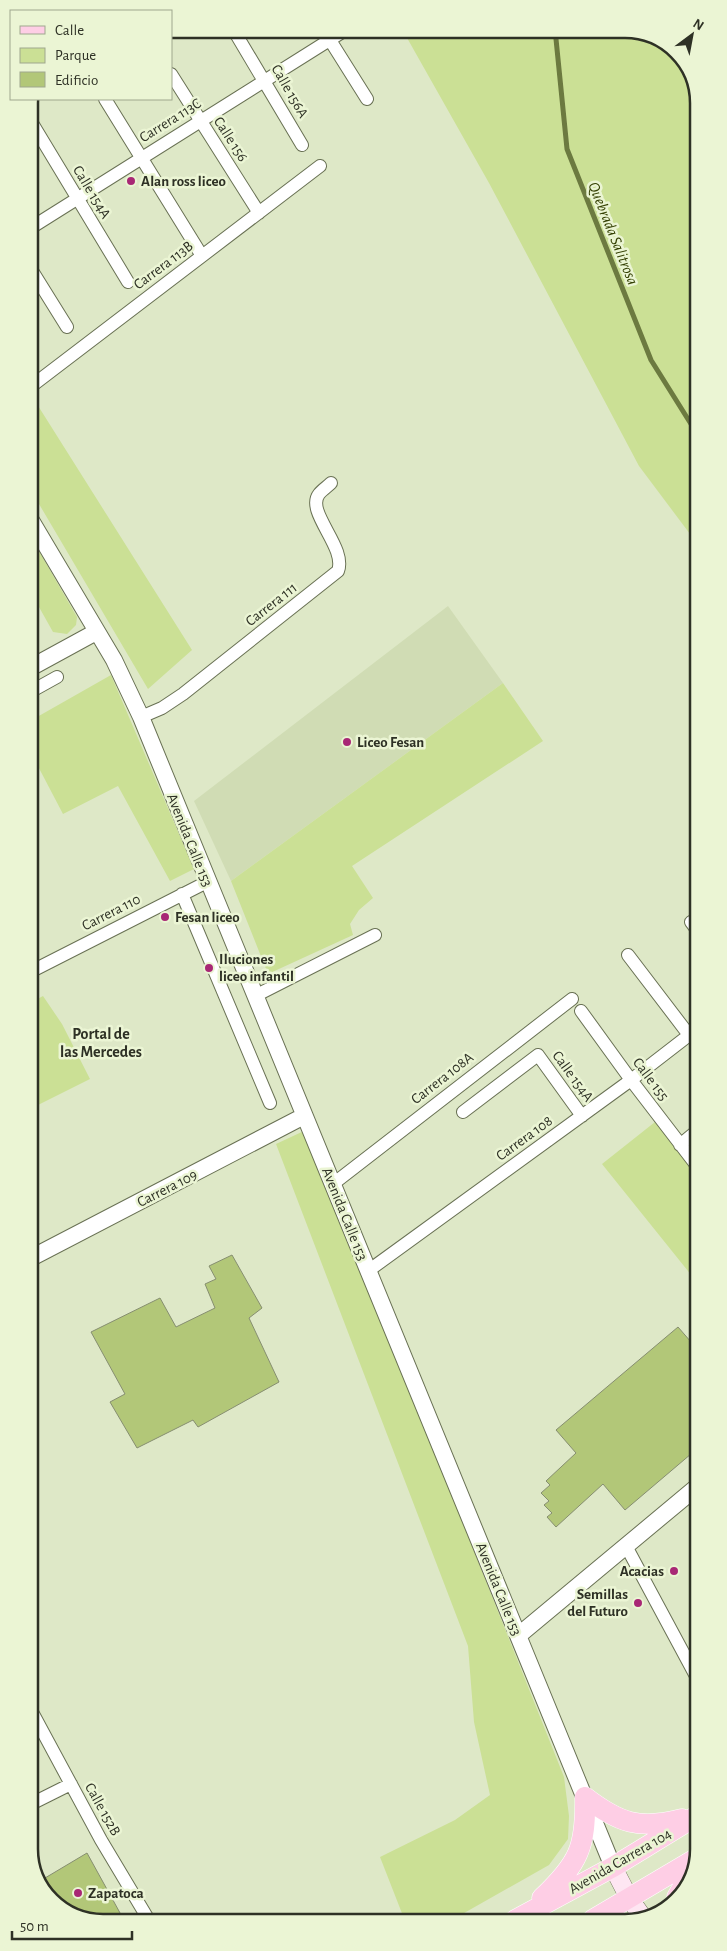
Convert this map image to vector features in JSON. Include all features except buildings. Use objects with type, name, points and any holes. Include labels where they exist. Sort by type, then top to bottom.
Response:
[{"type":"main road","points":[[585,1797],[614,1816],[639,1825],[655,1825],[690,1817]]},
{"type":"main road","points":[[523,1914],[562,1879],[576,1858],[584,1838],[585,1797]]},
{"type":"main road","name":"Avenida Carrera 104","points":[[526,1914],[613,1867],[690,1820]]},
{"type":"main road","points":[[602,1914],[687,1864]]},
{"type":"main road","name":"Avenida Calle 153","points":[[613,1867],[629,1898],[639,1912]]},
{"type":"street","name":"Calle 156A","points":[[239,38],[302,145]]},
{"type":"street","name":"Carrera 113C","points":[[38,224],[265,80],[322,38]]},
{"type":"street","points":[[329,38],[366,99]]},
{"type":"street","name":"Calle 156","points":[[172,76],[259,213]]},
{"type":"street","points":[[106,100],[202,256]]},
{"type":"street","name":"Calle 154A","points":[[38,133],[128,282]]},
{"type":"street","name":"Carrera 113B","points":[[38,381],[318,168]]},
{"type":"street","points":[[38,281],[66,327]]},
{"type":"street","name":"Carrera 111","points":[[141,717],[162,708],[183,694],[338,571],[340,559],[316,508],[318,494],[331,483]]},
{"type":"street","name":"Avenida Calle 153","points":[[38,531],[114,660],[141,717],[613,1867]]},
{"type":"street","points":[[38,664],[96,632]]},
{"type":"street","points":[[38,688],[57,677]]},
{"type":"street","name":"Carrera 110","points":[[38,968],[208,882]]},
{"type":"street","name":"Avenida Calle 153","points":[[182,894],[270,1103]]},
{"type":"street","points":[[255,996],[375,935]]},
{"type":"street","points":[[628,955],[690,1028]]},
{"type":"street","name":"Carrera 108A","points":[[333,1184],[572,999]]},
{"type":"street","name":"Calle 155","points":[[581,1011],[690,1157]]},
{"type":"street","name":"Carrera 108","points":[[368,1271],[631,1080],[690,1034]]},
{"type":"street","name":"Calle 154A","points":[[463,1112],[538,1055],[582,1116]]},
{"type":"street","name":"Carrera 109","points":[[38,1254],[304,1116]]},
{"type":"street","points":[[680,1145],[690,1137]]},
{"type":"street","points":[[519,1635],[690,1493]]},
{"type":"street","points":[[626,1546],[690,1665]]},
{"type":"street","name":"Calle 152B","points":[[38,1723],[70,1784],[145,1913]]},
{"type":"street","points":[[38,1800],[70,1784]]},
{"type":"shaded area","name":"Liceo Fesan","points":[[448,606],[503,683],[231,881],[194,801]]},
{"type":"green space","points":[[407,38],[629,38],[649,42],[657,46],[667,54],[667,60],[673,60],[681,70],[685,78],[690,103],[690,534],[639,466],[489,183]]},
{"type":"green space","points":[[38,406],[192,650],[148,689],[38,502]]},
{"type":"green space","points":[[38,550],[77,617],[76,625],[67,634],[53,632],[38,605]]},
{"type":"green space","points":[[111,675],[194,869],[170,881],[118,786],[63,814],[38,766],[38,716]]},
{"type":"green space","points":[[503,683],[543,741],[352,866],[373,898],[359,910],[350,924],[353,935],[268,974],[231,881]]},
{"type":"green space","points":[[43,996],[62,1024],[90,1079],[38,1105],[38,999]]},
{"type":"green space","points":[[655,1122],[690,1165],[690,1274],[602,1164]]},
{"type":"green space","points":[[306,1130],[564,1777],[569,1816],[568,1839],[549,1865],[463,1914],[402,1914],[380,1857],[455,1820],[490,1795],[474,1722],[468,1646],[276,1144]]},
{"type":"waterway","name":"Quebrada Salitrosa","points":[[556,38],[567,149],[651,360],[690,422]]},
{"type":"place","name":"Alan ross liceo","points":[[131,181]]},
{"type":"place","name":"Liceo Fesan","points":[[347,742]]},
{"type":"place","name":"Fesan liceo","points":[[165,917]]},
{"type":"place","name":"Iluciones liceo infantil","points":[[209,968]]},
{"type":"place","name":"Acacias","points":[[674,1571]]},
{"type":"place","name":"Semillas del Futuro","points":[[638,1603]]},
{"type":"place","name":"Zapatoca","points":[[78,1893]]},
{"type":"district","name":"Portal de las Mercedes","points":[[101,1042]]}]
